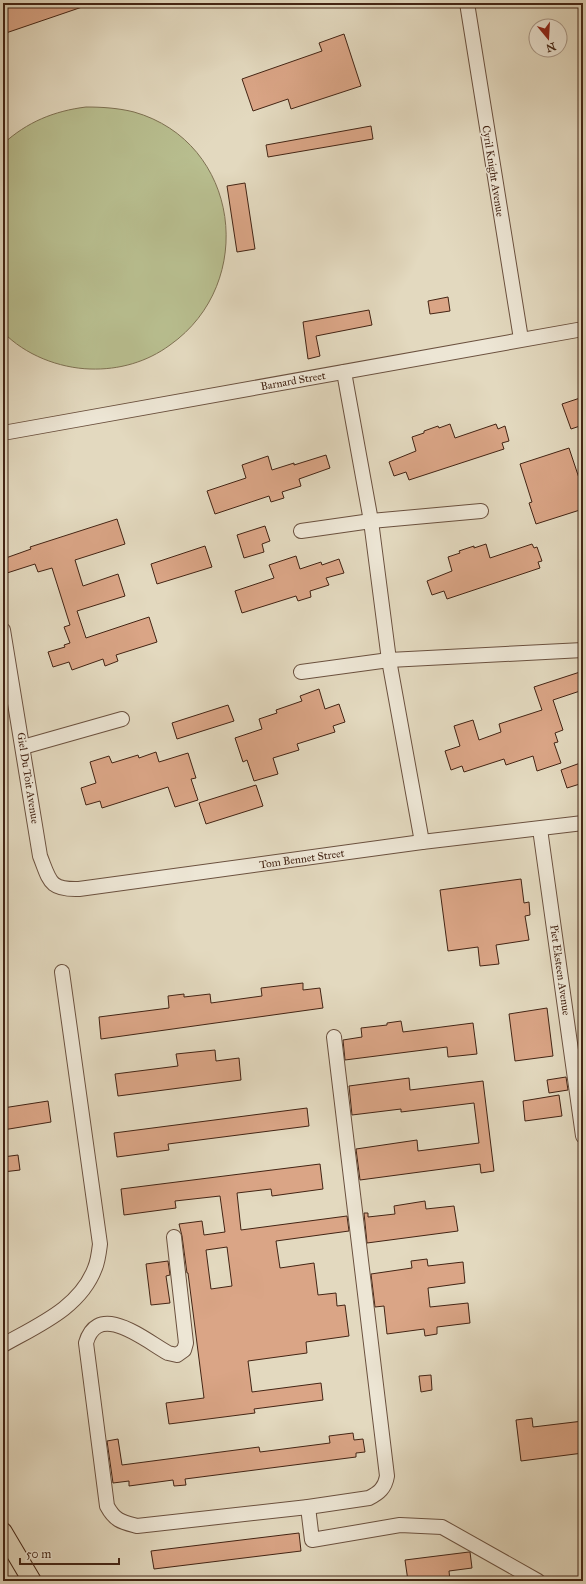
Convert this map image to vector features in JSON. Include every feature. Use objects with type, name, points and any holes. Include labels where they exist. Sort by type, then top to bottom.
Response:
[{"type":"main road","points":[[3,1532],[32,1581]]},
{"type":"street","name":"Cyril Knight Avenue","points":[[467,3],[520,339]]},
{"type":"street","name":"Barnard Street","points":[[3,433],[583,328]]},
{"type":"street","points":[[344,372],[371,521],[389,660],[422,842]]},
{"type":"street","points":[[301,531],[371,521],[481,511]]},
{"type":"street","name":"Giel Du Toit Avenue","points":[[3,630],[40,856]]},
{"type":"street","points":[[301,672],[389,660],[583,650]]},
{"type":"street","points":[[23,746],[122,719]]},
{"type":"street","name":"Tom Bennet Street","points":[[40,856],[53,884],[63,889],[70,889],[422,842],[583,823]]},
{"type":"street","name":"Piet Eksteen Avenue","points":[[540,829],[583,1136]]},
{"type":"street","points":[[3,1345],[48,1319],[70,1304],[86,1287],[96,1267],[100,1244],[62,972]]},
{"type":"street","points":[[174,1237],[186,1343],[184,1350],[177,1355],[168,1353],[121,1325],[110,1323],[94,1328],[88,1335],[86,1342],[107,1506],[113,1516],[122,1522],[137,1526],[308,1507],[369,1498],[382,1489],[386,1484],[387,1476],[334,1037]]},
{"type":"street","points":[[308,1507],[312,1540],[400,1526],[442,1527],[538,1581]]},
{"type":"green space","points":[[86,107],[110,108],[134,112],[170,128],[197,152],[215,183],[225,216],[225,252],[216,287],[198,318],[170,345],[152,356],[132,364],[101,369],[66,366],[43,359],[32,354],[3,332],[3,144],[12,136],[42,119],[63,111]]},
{"type":"building","points":[[13,3],[88,3],[88,5],[3,34],[3,6]]},
{"type":"building","points":[[344,34],[361,86],[291,109],[288,99],[253,111],[242,79],[322,51],[319,43]]},
{"type":"building","points":[[371,126],[373,139],[268,157],[266,145]]},
{"type":"building","points":[[245,183],[255,249],[237,252],[227,186]]},
{"type":"building","points":[[448,297],[450,311],[430,314],[428,301]]},
{"type":"building","points":[[369,310],[372,325],[316,336],[320,356],[308,359],[303,322]]},
{"type":"building","points":[[583,397],[583,425],[571,429],[562,404]]},
{"type":"building","points":[[450,424],[455,438],[496,424],[498,429],[505,426],[509,441],[502,443],[504,449],[409,480],[406,472],[394,476],[389,462],[416,451],[412,437],[438,426],[439,428]]},
{"type":"building","points":[[569,448],[583,490],[583,509],[536,524],[529,503],[532,502],[520,464]]},
{"type":"building","points":[[326,455],[330,468],[299,479],[301,486],[282,492],[284,498],[271,502],[269,496],[215,514],[207,491],[246,478],[242,465],[268,456],[272,470]]},
{"type":"building","points":[[117,519],[125,544],[75,560],[83,586],[118,574],[125,596],[77,611],[86,638],[149,617],[157,642],[116,655],[118,661],[105,666],[103,659],[72,670],[69,662],[53,667],[48,652],[65,647],[64,645],[70,643],[64,627],[70,625],[52,568],[38,572],[35,564],[7,573],[3,559],[31,549],[30,547]]},
{"type":"building","points":[[265,526],[270,541],[262,544],[264,552],[244,558],[237,535]]},
{"type":"building","points":[[486,544],[490,558],[532,544],[534,548],[537,547],[542,561],[538,562],[540,568],[447,599],[444,591],[432,595],[427,581],[452,571],[448,557],[460,553],[459,551]]},
{"type":"building","points":[[205,546],[212,567],[157,584],[151,564]]},
{"type":"building","points":[[296,556],[300,569],[321,562],[322,565],[339,559],[344,573],[326,578],[329,585],[310,591],[311,597],[298,601],[296,596],[242,613],[235,591],[274,578],[269,565]]},
{"type":"building","points":[[583,671],[583,690],[553,700],[563,730],[555,733],[558,742],[554,743],[561,763],[537,771],[533,756],[506,765],[504,759],[464,772],[462,766],[451,770],[445,751],[460,746],[454,726],[473,720],[479,740],[501,732],[499,724],[542,710],[534,687]]},
{"type":"building","points":[[319,689],[325,709],[339,704],[345,722],[333,726],[335,732],[297,744],[299,750],[273,758],[278,774],[254,781],[247,760],[243,762],[235,738],[262,729],[259,719],[277,713],[276,710],[302,701],[300,696]]},
{"type":"building","points":[[228,705],[234,721],[177,739],[172,723]]},
{"type":"building","points":[[156,752],[159,762],[188,753],[196,778],[191,779],[198,800],[175,807],[168,787],[102,808],[100,801],[86,805],[81,788],[96,783],[90,762],[109,756],[112,763],[138,755],[139,758]]},
{"type":"building","points":[[583,762],[583,783],[567,788],[561,770]]},
{"type":"building","points":[[256,785],[263,806],[206,824],[199,803]]},
{"type":"building","points":[[521,879],[524,903],[529,902],[530,915],[525,916],[529,940],[496,945],[499,964],[480,966],[478,947],[448,951],[440,890]]},
{"type":"building","points":[[303,983],[303,990],[320,988],[323,1008],[101,1039],[99,1017],[169,1008],[168,996],[184,994],[184,997],[210,994],[211,1003],[262,996],[261,988]]},
{"type":"building","points":[[547,1008],[553,1056],[515,1061],[509,1014]]},
{"type":"building","points":[[401,1021],[403,1032],[473,1023],[477,1054],[448,1057],[447,1047],[345,1060],[343,1040],[362,1037],[361,1028],[387,1025],[387,1023]]},
{"type":"building","points":[[215,1050],[216,1061],[239,1058],[241,1080],[118,1096],[115,1074],[178,1066],[176,1054]]},
{"type":"building","points":[[566,1077],[568,1090],[549,1093],[547,1080]]},
{"type":"building","points":[[409,1078],[410,1090],[483,1081],[494,1171],[481,1173],[480,1164],[360,1180],[356,1149],[417,1140],[418,1151],[479,1143],[474,1103],[401,1112],[401,1109],[352,1115],[349,1086]]},
{"type":"building","points":[[559,1095],[562,1116],[525,1121],[523,1101]]},
{"type":"building","points":[[48,1101],[51,1122],[3,1130],[3,1108]]},
{"type":"building","points":[[307,1108],[309,1126],[168,1144],[169,1150],[117,1157],[114,1133]]},
{"type":"building","points":[[18,1155],[20,1170],[3,1172],[3,1157]]},
{"type":"building","points":[[320,1164],[323,1189],[272,1196],[271,1189],[237,1193],[241,1230],[347,1216],[349,1231],[276,1241],[280,1268],[314,1263],[318,1295],[336,1293],[337,1306],[345,1305],[349,1336],[306,1342],[307,1353],[248,1361],[252,1392],[321,1383],[323,1400],[254,1409],[255,1413],[169,1424],[166,1403],[204,1398],[188,1273],[179,1224],[202,1221],[204,1235],[225,1232],[220,1196],[175,1201],[176,1208],[124,1215],[121,1189]],"holes":[[[227,1247],[232,1286],[211,1289],[206,1250]]]},
{"type":"building","points":[[425,1201],[426,1209],[454,1206],[458,1231],[367,1243],[364,1213],[368,1213],[368,1217],[395,1214],[394,1206]]},
{"type":"building","points":[[427,1259],[428,1266],[463,1262],[465,1283],[428,1288],[430,1307],[468,1303],[470,1323],[437,1327],[437,1334],[425,1336],[424,1329],[387,1334],[384,1306],[375,1307],[371,1274],[412,1268],[411,1261]]},
{"type":"building","points":[[168,1261],[170,1275],[166,1276],[170,1303],[151,1305],[146,1264]]},
{"type":"building","points":[[431,1375],[432,1390],[421,1392],[419,1376]]},
{"type":"building","points":[[532,1418],[533,1427],[583,1421],[583,1453],[521,1461],[516,1420]]},
{"type":"building","points":[[353,1433],[354,1440],[363,1439],[365,1452],[356,1453],[356,1457],[185,1479],[186,1485],[174,1486],[173,1480],[129,1486],[129,1481],[113,1483],[107,1441],[118,1439],[122,1465],[259,1447],[260,1452],[330,1443],[329,1436]]},
{"type":"building","points":[[299,1533],[301,1551],[154,1569],[151,1551]]},
{"type":"building","points":[[470,1552],[472,1568],[449,1571],[450,1581],[408,1581],[405,1560]]}]
